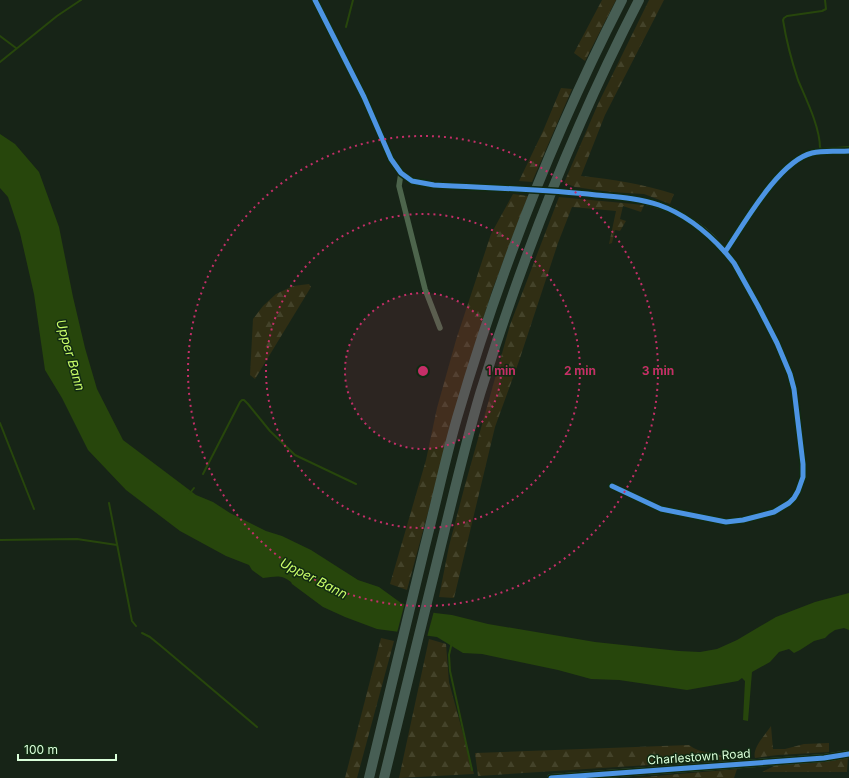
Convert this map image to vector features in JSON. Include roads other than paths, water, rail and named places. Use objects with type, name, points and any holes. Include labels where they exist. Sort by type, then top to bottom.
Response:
[{"type":"highway","points":[[369,778],[457,419],[477,355],[510,257],[558,136],[595,53],[622,0]]},
{"type":"highway","points":[[384,778],[464,453],[513,291],[566,154],[619,39],[639,0]]},
{"type":"main road","name":"Charlestown Road","points":[[551,778],[824,758],[849,754]]},
{"type":"street","points":[[315,0],[364,97],[391,159],[401,173],[412,180],[434,185],[516,189],[624,197],[642,200],[676,212],[693,222],[710,236],[734,263],[777,343],[790,374],[794,389],[803,464],[803,476],[798,491],[789,503],[774,512],[743,520],[726,522],[661,509],[612,486]]},
{"type":"street","points":[[725,252],[766,191],[779,175],[791,164],[811,153],[849,151]]},
{"type":"street","points":[[401,173],[400,186],[423,282],[440,328]]},
{"type":"water","name":"Upper Bann","points":[[0,134],[15,144],[39,172],[59,227],[73,297],[85,348],[97,389],[123,440],[196,495],[213,502],[230,513],[266,531],[282,536],[311,550],[358,580],[379,587],[401,603],[435,613],[452,615],[488,624],[595,642],[700,652],[717,649],[737,640],[776,617],[815,602],[849,593],[849,630],[844,628],[835,630],[825,638],[814,641],[794,653],[789,649],[779,652],[770,662],[752,672],[748,721],[743,720],[745,681],[742,678],[738,681],[687,690],[619,680],[591,679],[558,670],[482,654],[463,653],[437,637],[377,629],[345,617],[323,607],[287,579],[278,577],[263,578],[252,570],[249,565],[226,556],[180,531],[126,490],[88,450],[62,398],[45,370],[34,294],[20,233],[8,197],[0,188]]},
{"type":"waterway","points":[[0,62],[57,16],[81,0]]},
{"type":"waterway","points":[[346,27],[353,0]]},
{"type":"waterway","points":[[825,0],[826,9],[822,11],[787,16],[783,20],[787,43],[798,80],[818,131],[820,148],[849,147]]},
{"type":"waterway","points":[[0,36],[16,48]]},
{"type":"waterway","points":[[203,474],[240,402],[244,400],[270,431],[295,455],[356,484]]},
{"type":"waterway","points":[[0,423],[34,509]]},
{"type":"waterway","points":[[190,493],[194,488]]},
{"type":"waterway","points":[[109,503],[132,621],[136,626]]},
{"type":"waterway","points":[[0,540],[77,539],[117,545]]},
{"type":"waterway","points":[[142,633],[150,637],[257,727]]},
{"type":"waterway","points":[[452,642],[449,655],[450,671],[472,770]]}]
